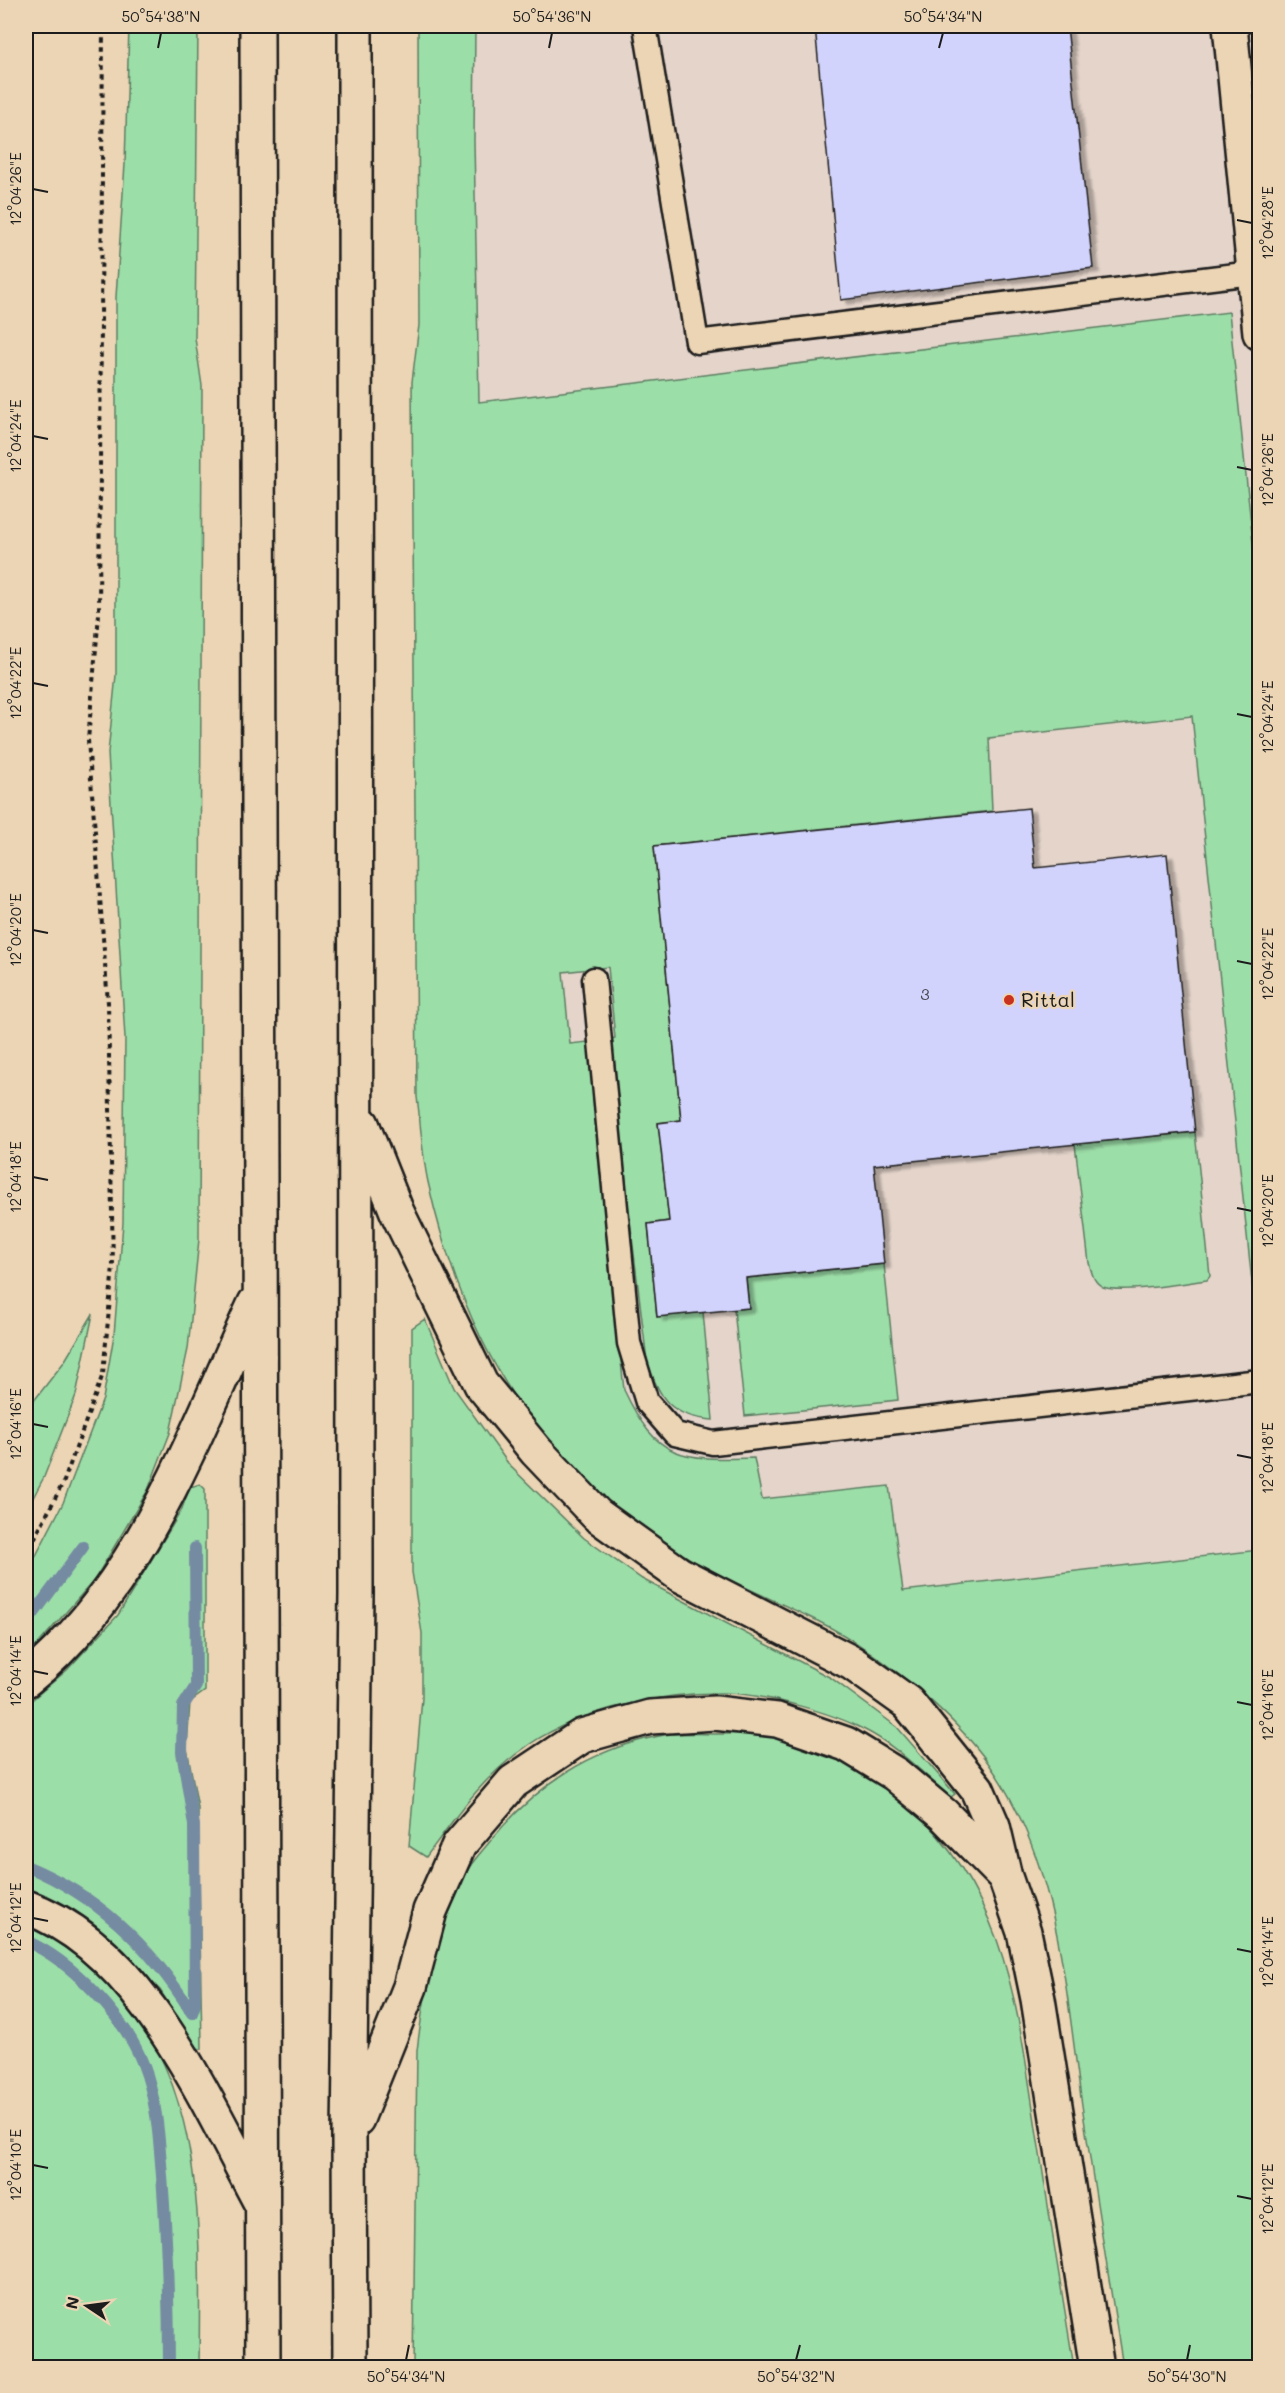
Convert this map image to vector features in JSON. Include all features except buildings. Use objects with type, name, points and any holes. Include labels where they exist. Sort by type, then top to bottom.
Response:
[{"type":"main road","points":[[257,26],[263,2367]]},
{"type":"main road","points":[[350,2367],[349,2137],[356,1606],[355,26]]},
{"type":"main road","points":[[1230,26],[1257,271],[1260,333]]},
{"type":"main road","points":[[356,1108],[397,1212],[481,1384],[536,1451],[597,1515],[679,1574],[852,1663],[908,1703],[977,1789],[993,1826],[1005,1877],[1024,1932],[1038,1999],[1097,2367]]},
{"type":"main road","points":[[26,1680],[41,1668],[98,1606],[144,1538],[260,1293]]},
{"type":"main road","points":[[349,2137],[410,1987],[430,1911],[459,1845],[513,1782],[582,1736],[650,1717],[715,1713],[777,1720],[846,1744],[896,1774],[944,1815],[1005,1877]]},
{"type":"main road","points":[[26,1907],[97,1948],[149,2005],[180,2055],[264,2209]]},
{"type":"lane","points":[[645,26],[697,342],[1257,271]]},
{"type":"lane","points":[[594,979],[629,1343],[647,1402],[675,1434],[713,1443],[1260,1381]]},
{"type":"path","points":[[26,1555],[64,1480],[103,1374],[113,1266],[108,1003],[88,740],[99,614],[102,26]]},
{"type":"shaded area","points":[[475,26],[1259,26],[1259,1550],[903,1591],[761,1499],[623,1450],[489,1113],[474,141]]},
{"type":"green space","points":[[129,26],[198,26],[195,338],[202,386],[199,1239],[188,1349],[170,1433],[148,1490],[95,1579],[26,1658],[26,1575],[63,1503],[103,1399],[114,1335],[123,1223],[125,1038],[108,753],[116,675],[116,297],[125,164]]},
{"type":"green space","points":[[418,26],[475,26],[474,141],[479,402],[1229,312],[1260,611],[1259,1321],[1254,1301],[1192,716],[989,738],[992,811],[654,846],[681,1120],[658,1123],[669,1221],[648,1224],[657,1317],[703,1312],[713,1420],[686,1415],[668,1403],[656,1385],[647,1361],[608,1040],[615,1038],[608,967],[563,972],[570,1044],[588,1042],[624,1390],[636,1413],[660,1443],[689,1456],[754,1458],[762,1499],[889,1486],[903,1591],[1259,1550],[1259,2367],[1123,2367],[1055,1925],[1030,1841],[1012,1802],[989,1764],[948,1716],[915,1686],[847,1637],[718,1574],[660,1540],[608,1502],[564,1460],[526,1413],[494,1362],[467,1307],[445,1247],[426,1172],[417,1097],[412,382],[419,325]]},
{"type":"green space","points":[[1195,1132],[1210,1276],[1207,1280],[1153,1287],[1112,1289],[1103,1287],[1095,1280],[1089,1263],[1075,1144]]},
{"type":"green space","points":[[884,1264],[898,1400],[745,1416],[734,1309],[749,1307],[746,1278]]},
{"type":"green space","points":[[93,1314],[76,1395],[44,1477],[26,1511],[26,1411],[64,1362]]},
{"type":"green space","points":[[425,1319],[454,1388],[510,1466],[584,1538],[642,1579],[831,1678],[897,1727],[955,1794],[951,1797],[899,1752],[851,1723],[777,1700],[741,1694],[701,1693],[650,1699],[624,1705],[598,1712],[551,1732],[514,1756],[485,1782],[426,1857],[409,1846],[422,1698],[422,1633],[412,1572],[412,1328]]},
{"type":"green space","points":[[200,1484],[205,1489],[205,1691],[190,1702],[187,1748],[198,1808],[202,2049],[196,2048],[160,1990],[93,1925],[26,1887],[26,1705],[67,1670],[118,1615],[181,1511],[190,1487]]},
{"type":"green space","points":[[674,1734],[773,1736],[812,1748],[849,1764],[882,1784],[912,1808],[938,1836],[961,1868],[981,1902],[1005,1964],[1017,2012],[1074,2367],[413,2368],[417,2051],[428,1980],[434,1957],[449,1911],[469,1868],[509,1820],[546,1786],[566,1772],[610,1750],[634,1742]]},
{"type":"green space","points":[[26,1925],[86,1963],[130,2008],[161,2058],[181,2114],[193,2174],[198,2236],[199,2367],[26,2367]]},
{"type":"waterway","points":[[26,1624],[83,1547]]},
{"type":"waterway","points":[[192,2013],[195,2004],[194,1825],[182,1752],[183,1706],[196,1686],[195,1548]]},
{"type":"waterway","points":[[26,1866],[76,1892],[121,1926],[159,1967],[192,2013]]},
{"type":"waterway","points":[[26,1941],[61,1962],[95,1992],[124,2028],[135,2046],[148,2077],[157,2119],[162,2176],[169,2368]]},
{"type":"place","name":"Rittal","points":[[1009,1000]]}]
